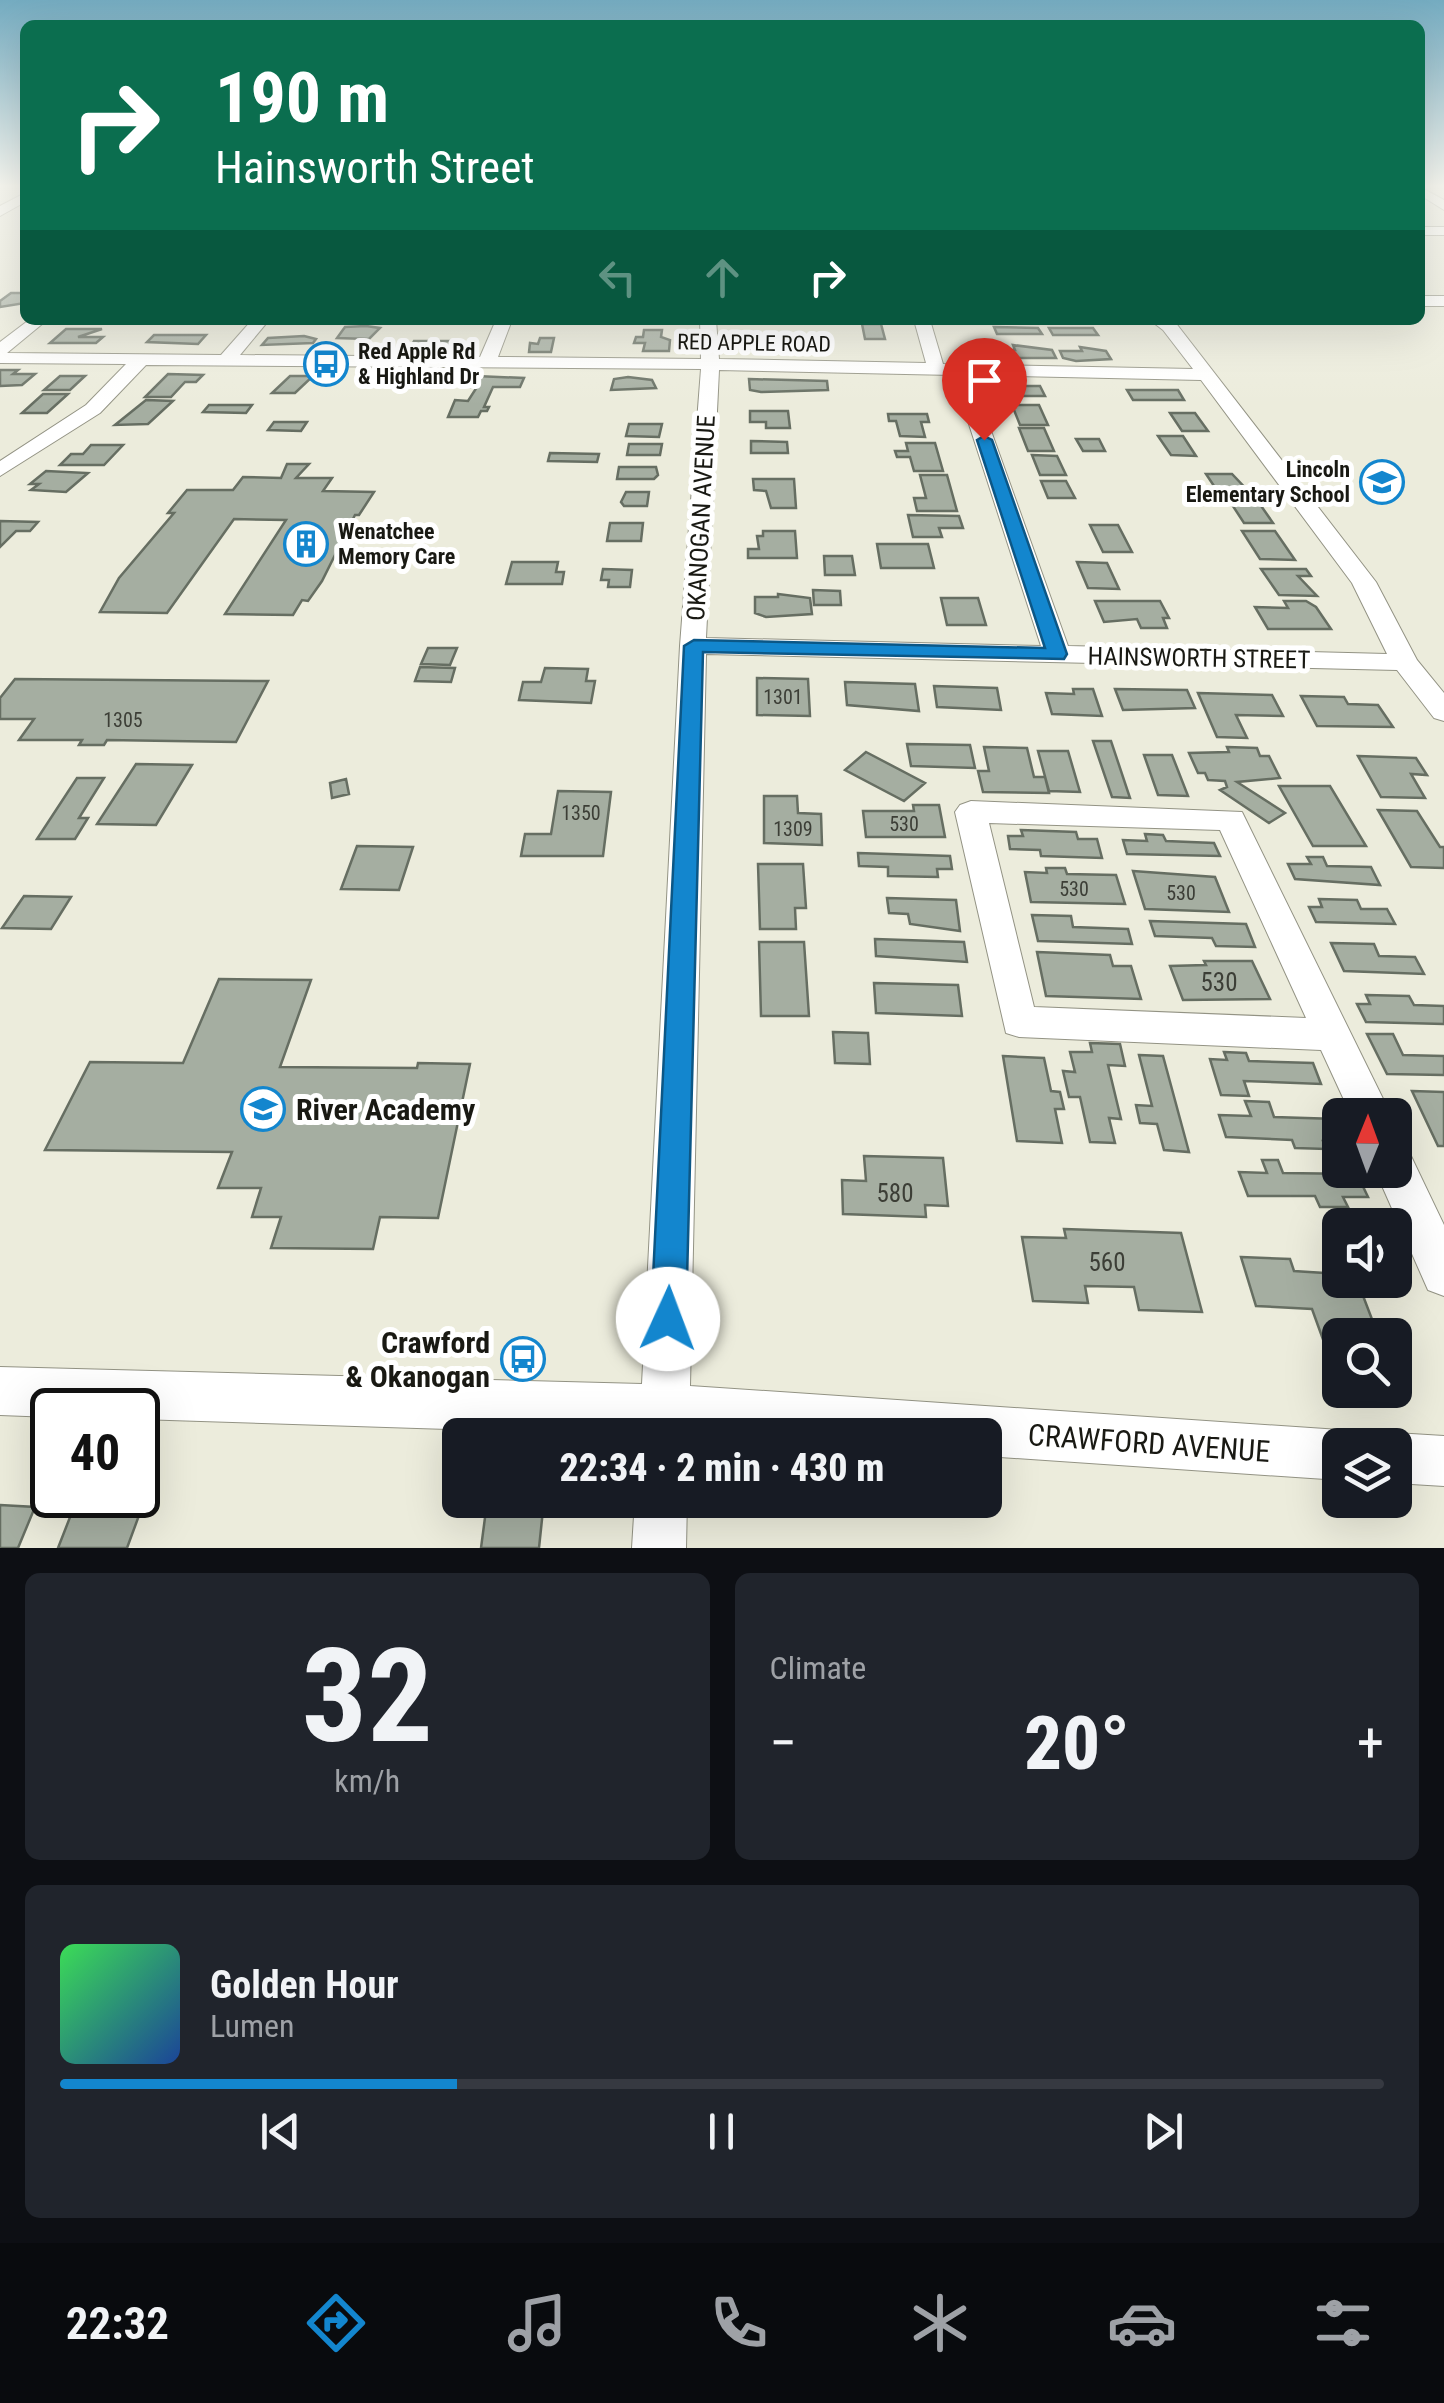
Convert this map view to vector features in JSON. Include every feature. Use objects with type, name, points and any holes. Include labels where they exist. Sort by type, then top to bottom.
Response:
[{"type":"street","points":[[0,354],[33,325]]},
{"type":"street","points":[[226,360],[257,325]]},
{"type":"street","points":[[487,362],[502,325]]},
{"type":"street","name":"OKANOGAN AVENUE","points":[[664,1418],[694,646],[710,364],[708,325]]},
{"type":"street","points":[[923,325],[936,369]]},
{"type":"street","points":[[1168,325],[1364,582],[1406,662],[1444,712]]},
{"type":"street","name":"RED APPLE ROAD","points":[[0,354],[1207,374]]},
{"type":"street","points":[[0,470],[93,408],[141,359]]},
{"type":"street","points":[[960,369],[1057,654]]},
{"type":"street","name":"HAINSWORTH STREET","points":[[694,646],[1406,662]]},
{"type":"street","points":[[1334,1035],[1020,1022],[972,812],[1231,820],[1334,1035],[1363,1098]]},
{"type":"street","points":[[1405,1188],[1444,1274]]},
{"type":"street","name":"CRAWFORD AVENUE","points":[[0,1391],[578,1418]]},
{"type":"street","name":"CRAWFORD AVENUE","points":[[1002,1438],[1322,1454]]},
{"type":"street","points":[[1412,1459],[1444,1461]]},
{"type":"street","points":[[659,1548],[660,1518]]},
{"type":"building","points":[[11,293],[20,293],[20,304],[0,307],[0,301]]},
{"type":"building","points":[[862,325],[881,325],[885,339],[865,339]]},
{"type":"building","points":[[345,327],[380,328],[369,339],[337,338]]},
{"type":"building","points":[[994,327],[1038,328],[1042,334],[997,334]]},
{"type":"building","points":[[1049,328],[1093,328],[1098,335],[1053,335]]},
{"type":"building","points":[[66,329],[102,329],[78,337],[103,337],[96,343],[50,343]]},
{"type":"building","points":[[644,330],[662,330],[661,337],[670,340],[669,351],[643,351],[645,343],[634,343],[636,337],[643,337]]},
{"type":"building","points":[[154,335],[206,335],[198,344],[147,342]]},
{"type":"building","points":[[268,338],[316,339],[313,343],[262,345]]},
{"type":"building","points":[[540,338],[554,338],[551,352],[529,352],[530,343],[538,344]]},
{"type":"building","points":[[747,340],[793,340],[794,350],[747,349]]},
{"type":"building","points":[[414,341],[459,341],[455,349],[410,349]]},
{"type":"building","points":[[1013,345],[1052,350],[1056,358],[1009,358],[1006,350],[1015,350]]},
{"type":"building","points":[[1080,347],[1106,351],[1111,359],[1076,361],[1063,358],[1060,351],[1082,351]]},
{"type":"building","points":[[0,370],[35,374],[22,385],[0,386]]},
{"type":"building","points":[[168,374],[203,375],[196,382],[185,382],[171,397],[145,397]]},
{"type":"building","points":[[60,376],[85,376],[70,390],[44,390]]},
{"type":"building","points":[[290,376],[313,376],[295,393],[272,393]]},
{"type":"building","points":[[476,376],[524,378],[520,387],[493,387],[484,407],[489,407],[487,411],[481,411],[478,417],[448,417],[455,400],[468,401],[477,387],[472,387]]},
{"type":"building","points":[[614,379],[652,380],[656,388],[611,390]]},
{"type":"building","points":[[749,379],[827,381],[828,390],[761,392],[750,390]]},
{"type":"building","points":[[1002,386],[1040,386],[1045,396],[1006,396]]},
{"type":"building","points":[[1127,390],[1178,390],[1184,400],[1133,400]]},
{"type":"building","points":[[43,394],[68,394],[47,413],[22,413]]},
{"type":"building","points":[[146,400],[173,401],[148,424],[115,425]]},
{"type":"building","points":[[209,405],[252,405],[246,413],[203,412]]},
{"type":"building","points":[[1012,405],[1039,405],[1048,425],[1020,425]]},
{"type":"building","points":[[750,411],[788,411],[790,428],[766,428],[766,422],[750,422]]},
{"type":"building","points":[[1170,413],[1195,413],[1208,431],[1182,431]]},
{"type":"building","points":[[888,414],[927,414],[929,422],[921,422],[925,437],[900,436],[896,421],[889,421]]},
{"type":"building","points":[[274,422],[307,422],[301,431],[268,430]]},
{"type":"building","points":[[629,424],[662,424],[659,437],[626,436]]},
{"type":"building","points":[[1019,428],[1044,428],[1054,451],[1028,451]]},
{"type":"building","points":[[1158,436],[1183,436],[1196,456],[1171,455]]},
{"type":"building","points":[[1076,439],[1099,439],[1105,451],[1083,451]]},
{"type":"building","points":[[751,441],[787,442],[788,453],[751,453]]},
{"type":"building","points":[[906,443],[935,443],[943,471],[914,471],[910,457],[897,457],[895,451],[908,451]]},
{"type":"building","points":[[629,444],[662,444],[660,455],[627,455]]},
{"type":"building","points":[[91,445],[123,445],[104,465],[60,465],[71,454],[83,454]]},
{"type":"building","points":[[550,453],[599,454],[597,462],[548,461]]},
{"type":"building","points":[[1032,455],[1057,456],[1066,475],[1040,475]]},
{"type":"building","name":"Wenatchee Memory Care","points":[[287,464],[309,464],[296,478],[332,478],[323,491],[374,492],[359,515],[355,515],[322,581],[293,615],[225,614],[286,520],[234,519],[167,613],[100,612],[119,578],[174,513],[168,513],[187,490],[233,490],[243,477],[281,478]]},
{"type":"building","points":[[619,467],[656,467],[658,475],[654,479],[617,479]]},
{"type":"building","points":[[46,471],[88,473],[66,492],[31,490],[39,484],[30,484]]},
{"type":"building","points":[[1206,474],[1232,474],[1252,495],[1220,495]]},
{"type":"building","points":[[920,475],[947,475],[957,511],[917,511],[914,498],[926,498]]},
{"type":"building","points":[[753,479],[794,479],[796,508],[771,508],[766,491],[754,490]]},
{"type":"building","points":[[1041,481],[1066,481],[1075,498],[1048,498]]},
{"type":"building","points":[[626,492],[649,492],[647,506],[624,506],[621,502]]},
{"type":"building","points":[[1229,500],[1257,500],[1273,523],[1244,523]]},
{"type":"building","points":[[908,515],[959,516],[963,528],[939,528],[942,537],[913,537]]},
{"type":"building","points":[[0,521],[38,522],[30,531],[16,531],[0,547]]},
{"type":"building","points":[[610,523],[643,523],[641,541],[607,541]]},
{"type":"building","points":[[1090,525],[1118,525],[1132,552],[1103,552]]},
{"type":"building","points":[[763,531],[795,531],[797,558],[748,558],[748,549],[759,549],[757,536],[763,536]]},
{"type":"building","points":[[1242,531],[1275,531],[1295,560],[1260,559]]},
{"type":"building","points":[[877,544],[928,544],[934,568],[881,568]]},
{"type":"building","points":[[824,556],[852,556],[855,575],[825,575]]},
{"type":"building","points":[[512,562],[558,562],[556,572],[564,572],[562,584],[506,584]]},
{"type":"building","points":[[1077,562],[1107,563],[1119,589],[1088,588]]},
{"type":"building","points":[[603,569],[632,570],[630,587],[608,587],[609,580],[601,580]]},
{"type":"building","points":[[1261,569],[1306,569],[1311,576],[1298,576],[1317,596],[1279,595]]},
{"type":"building","points":[[813,590],[840,591],[841,605],[814,605]]},
{"type":"building","points":[[778,594],[810,598],[812,614],[766,617],[755,613],[755,597]]},
{"type":"building","points":[[941,598],[978,598],[986,625],[947,625]]},
{"type":"building","points":[[1095,601],[1160,601],[1169,618],[1163,618],[1167,628],[1141,628],[1137,619],[1104,622]]},
{"type":"building","points":[[1284,601],[1306,601],[1316,607],[1331,629],[1268,629],[1255,607],[1288,608]]},
{"type":"building","points":[[428,648],[457,648],[450,665],[421,664]]},
{"type":"building","points":[[420,667],[455,668],[451,682],[415,681]]},
{"type":"building","points":[[545,668],[588,669],[586,681],[595,681],[591,703],[519,700],[523,682],[541,682]]},
{"type":"building","points":[[757,678],[808,679],[810,716],[757,715]]},
{"type":"building","points":[[15,679],[268,681],[236,742],[107,740],[104,745],[79,745],[82,740],[19,740],[34,719],[0,719],[0,698]]},
{"type":"building","points":[[845,682],[915,684],[919,711],[847,705]]},
{"type":"building","points":[[934,686],[997,688],[1001,710],[937,707]]},
{"type":"building","points":[[1073,689],[1093,689],[1102,716],[1052,714],[1046,693],[1074,694]]},
{"type":"building","points":[[1115,689],[1187,690],[1195,708],[1123,710]]},
{"type":"building","points":[[1198,693],[1272,695],[1283,716],[1236,715],[1247,738],[1217,737]]},
{"type":"building","points":[[1301,696],[1344,697],[1348,704],[1378,705],[1393,727],[1317,726]]},
{"type":"building","points":[[1093,741],[1111,741],[1130,798],[1112,797]]},
{"type":"building","points":[[907,744],[970,745],[975,768],[911,766]]},
{"type":"building","points":[[984,747],[1027,748],[1034,777],[1045,777],[1049,793],[983,792],[978,771],[989,771]]},
{"type":"building","points":[[1227,747],[1257,748],[1260,756],[1269,756],[1280,778],[1237,782],[1285,813],[1269,823],[1220,790],[1227,787],[1225,781],[1208,780],[1205,773],[1198,773],[1189,753],[1229,752]]},
{"type":"building","points":[[1038,751],[1068,751],[1080,792],[1049,791]]},
{"type":"building","points":[[866,752],[925,783],[904,801],[845,770]]},
{"type":"building","points":[[1144,755],[1172,755],[1188,796],[1158,795]]},
{"type":"building","points":[[1358,756],[1416,758],[1427,775],[1411,774],[1425,798],[1381,797]]},
{"type":"building","points":[[136,764],[192,765],[156,825],[97,824]]},
{"type":"building","points":[[77,778],[104,778],[79,818],[88,818],[75,839],[37,839]]},
{"type":"building","points":[[346,779],[349,794],[332,798],[330,783]]},
{"type":"building","points":[[1279,786],[1330,786],[1366,846],[1313,846]]},
{"type":"building","points":[[558,791],[611,792],[603,856],[521,856],[525,834],[551,834]]},
{"type":"building","points":[[764,796],[797,796],[798,813],[821,814],[822,845],[764,843]]},
{"type":"building","points":[[913,805],[939,805],[945,837],[866,837],[863,811],[914,811]]},
{"type":"building","points":[[1378,810],[1417,811],[1440,847],[1444,847],[1444,868],[1411,867]]},
{"type":"building","points":[[1021,830],[1076,832],[1078,839],[1097,839],[1102,858],[1041,856],[1040,850],[1010,849],[1008,836],[1023,836]]},
{"type":"building","points":[[1145,834],[1163,835],[1166,841],[1214,843],[1220,856],[1127,854],[1123,840],[1147,841]]},
{"type":"building","points":[[357,846],[413,847],[399,890],[341,889]]},
{"type":"building","points":[[858,853],[950,856],[952,869],[937,869],[938,877],[888,876],[888,867],[859,866]]},
{"type":"building","points":[[1307,857],[1323,857],[1327,866],[1371,867],[1380,885],[1295,879],[1288,864],[1311,864]]},
{"type":"building","points":[[758,864],[803,864],[806,908],[795,908],[796,929],[760,929]]},
{"type":"building","points":[[1046,868],[1065,868],[1067,874],[1116,875],[1125,904],[1031,902],[1025,872],[1047,873]]},
{"type":"building","points":[[1133,871],[1215,877],[1229,912],[1145,909]]},
{"type":"building","points":[[24,896],[71,897],[51,929],[2,928]]},
{"type":"building","points":[[887,898],[956,900],[960,931],[910,924],[908,914],[889,913]]},
{"type":"building","points":[[1319,899],[1357,900],[1361,909],[1387,909],[1395,924],[1316,922],[1309,907],[1322,907]]},
{"type":"building","points":[[1032,915],[1071,916],[1073,927],[1128,929],[1132,944],[1038,941]]},
{"type":"building","points":[[1150,921],[1246,924],[1255,947],[1216,946],[1212,938],[1155,936]]},
{"type":"building","points":[[875,939],[964,942],[967,962],[876,956]]},
{"type":"building","points":[[759,942],[804,942],[809,1016],[761,1016]]},
{"type":"building","points":[[1331,943],[1374,944],[1379,956],[1415,957],[1424,974],[1344,971]]},
{"type":"building","points":[[1037,952],[1110,955],[1113,966],[1131,966],[1141,999],[1046,996]]},
{"type":"building","points":[[1204,961],[1252,961],[1270,999],[1183,1000],[1170,966],[1206,965]]},
{"type":"building","name":"River Academy","points":[[219,979],[311,980],[280,1067],[417,1068],[418,1063],[470,1064],[438,1218],[380,1217],[373,1249],[271,1248],[281,1217],[252,1217],[261,1188],[218,1188],[232,1152],[45,1150],[90,1062],[183,1063]]},
{"type":"building","points":[[874,983],[958,985],[962,1016],[876,1013]]},
{"type":"building","points":[[1366,995],[1409,996],[1414,1005],[1444,1006],[1444,1024],[1366,1022],[1357,1004],[1370,1004]]},
{"type":"building","points":[[833,1032],[868,1033],[870,1064],[835,1063]]},
{"type":"building","points":[[1367,1034],[1393,1034],[1403,1055],[1444,1056],[1444,1075],[1387,1074]]},
{"type":"building","points":[[1090,1043],[1120,1044],[1125,1066],[1108,1065],[1121,1119],[1109,1118],[1115,1143],[1090,1142],[1080,1097],[1069,1097],[1063,1071],[1075,1072],[1070,1052],[1092,1052]]},
{"type":"building","points":[[1224,1052],[1246,1053],[1249,1061],[1313,1063],[1321,1084],[1244,1081],[1249,1096],[1221,1095],[1210,1059],[1227,1060]]},
{"type":"building","points":[[1139,1055],[1163,1056],[1189,1152],[1164,1150],[1157,1124],[1140,1123],[1136,1105],[1152,1106]]},
{"type":"building","points":[[1003,1056],[1044,1058],[1051,1091],[1060,1092],[1064,1109],[1055,1109],[1062,1143],[1017,1141]]},
{"type":"building","points":[[1412,1091],[1444,1092],[1444,1146],[1438,1146]]},
{"type":"building","points":[[1245,1101],[1269,1102],[1274,1117],[1322,1119],[1322,1149],[1295,1148],[1292,1140],[1226,1137],[1219,1115],[1251,1116]]},
{"type":"building","points":[[864,1156],[943,1158],[948,1206],[925,1205],[926,1217],[843,1214],[842,1180],[866,1181]]},
{"type":"building","points":[[1262,1160],[1278,1160],[1283,1173],[1322,1174],[1322,1188],[1364,1188],[1368,1197],[1343,1197],[1348,1207],[1320,1207],[1315,1196],[1248,1196],[1239,1172],[1267,1173]]},
{"type":"building","points":[[1064,1229],[1181,1233],[1202,1312],[1139,1310],[1134,1287],[1085,1286],[1088,1303],[1033,1301],[1022,1237],[1066,1238]]},
{"type":"building","points":[[1241,1257],[1290,1259],[1294,1271],[1322,1273],[1322,1298],[1364,1298],[1372,1318],[1322,1318],[1322,1337],[1312,1309],[1256,1306]]},
{"type":"building","points":[[0,1505],[30,1507],[30,1518],[18,1548],[0,1548]]},
{"type":"building","points":[[70,1518],[138,1518],[127,1548],[58,1548]]},
{"type":"building","points":[[485,1518],[542,1518],[539,1548],[481,1548]]},
{"type":"place","name":"Red Apple Rd & Highland Dr","points":[[326,364]]},
{"type":"place","name":"Lincoln Elementary School","points":[[1382,482]]},
{"type":"place","name":"Wenatchee Memory Care","points":[[306,544]]},
{"type":"place","name":"River Academy","points":[[263,1109]]},
{"type":"place","name":"Crawford & Okanogan","points":[[523,1359]]},
{"type":"route","points":[[668,1319],[694,646],[1057,654],[984,440]]}]
